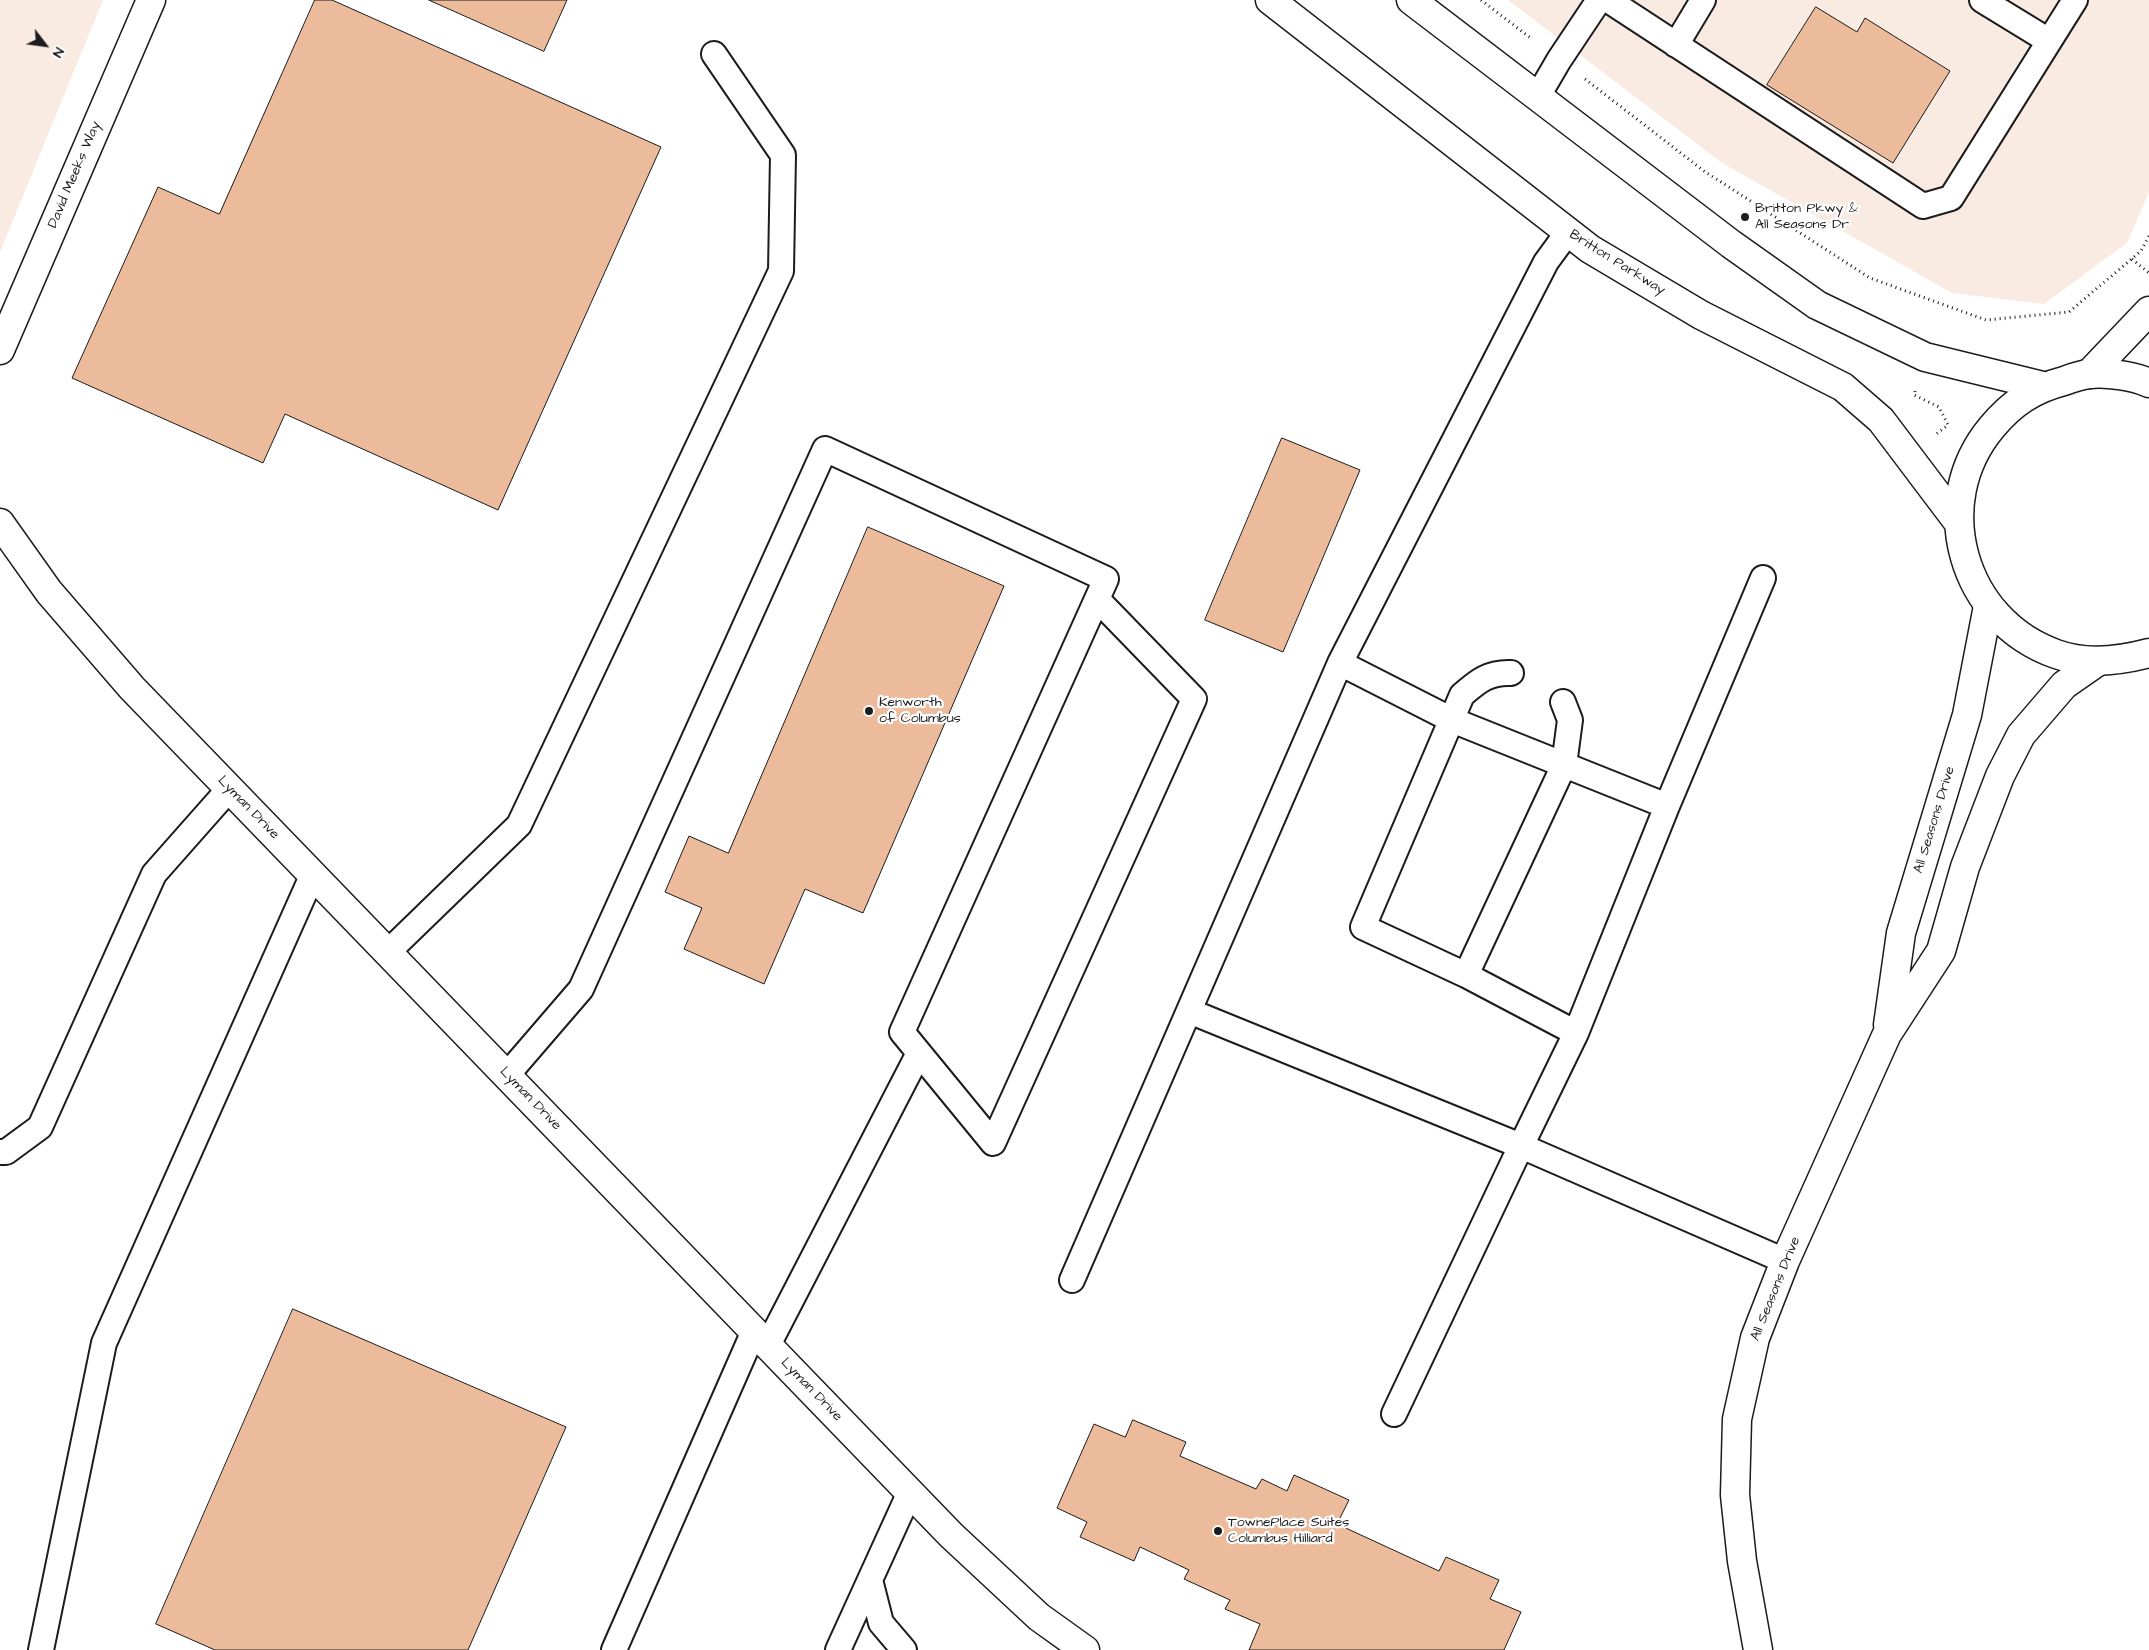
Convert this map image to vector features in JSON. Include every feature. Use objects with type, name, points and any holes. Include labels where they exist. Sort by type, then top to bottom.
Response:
[{"type":"street","name":"David Meeks Way","points":[[0,350],[151,0]]},
{"type":"street","name":"Britton Parkway","points":[[1270,0],[1590,249],[1701,315],[1843,388],[1881,420],[1958,522]]},
{"type":"street","points":[[1411,0],[1731,244],[1817,305],[1925,357],[2043,386]]},
{"type":"street","points":[[2089,374],[2149,311]]},
{"type":"street","points":[[2149,383],[2137,377],[2089,374],[2043,386],[2007,409],[1980,442],[1963,480],[1958,522],[1966,567],[1988,606],[2019,635],[2056,654],[2097,662],[2125,660],[2149,653]]},
{"type":"street","name":"Lyman Drive","points":[[0,523],[62,606],[132,688],[965,1549],[1040,1617],[1085,1650]]},
{"type":"street","name":"All Seasons Drive","points":[[1887,1034],[1901,933],[1966,715],[1988,606]]},
{"type":"street","name":"All Seasons Drive","points":[[1758,1650],[1742,1560],[1735,1495],[1737,1420],[1755,1338],[1785,1262],[1887,1034],[1940,951],[1965,867],[2000,776],[2021,735],[2064,685],[2097,662]]},
{"type":"lane","points":[[1538,96],[1559,60],[1599,0]]},
{"type":"lane","points":[[1608,0],[1923,206],[1951,198],[2075,0]]},
{"type":"lane","points":[[1676,45],[1703,0]]},
{"type":"lane","points":[[1982,0],[2050,41]]},
{"type":"lane","points":[[388,952],[519,825],[781,271],[783,154],[714,54]]},
{"type":"lane","points":[[1072,1280],[1340,664],[1546,262],[1568,232]]},
{"type":"lane","points":[[507,1075],[582,989],[825,448],[1106,579],[902,1032],[994,1143],[1194,699],[1097,599]]},
{"type":"lane","points":[[1394,1414],[1576,1033],[1667,806],[1763,578]]},
{"type":"lane","points":[[1340,664],[1452,720],[1667,806]]},
{"type":"lane","points":[[1511,673],[1498,672],[1478,681],[1462,695],[1363,927],[1466,975],[1576,1033]]},
{"type":"lane","points":[[1466,975],[1564,765],[1570,720],[1563,702]]},
{"type":"lane","points":[[0,1152],[6,1152],[40,1127],[154,874],[230,788]]},
{"type":"lane","points":[[41,1650],[104,1343],[313,874]]},
{"type":"lane","points":[[1189,1011],[1521,1146],[1785,1262]]},
{"type":"lane","points":[[614,1650],[761,1338],[919,1053]]},
{"type":"lane","points":[[838,1650],[910,1492]]},
{"type":"lane","points":[[870,1580],[881,1623],[904,1650]]},
{"type":"path","points":[[1481,0],[1704,171],[1870,278],[1986,320],[2070,312],[2141,252],[2149,236]]},
{"type":"path","points":[[2132,259],[2149,273]]},
{"type":"path","points":[[1916,389],[1914,395],[1939,407],[1948,426],[1932,437]]},
{"type":"shaded area","points":[[0,0],[103,0],[0,252]]},
{"type":"shaded area","points":[[1508,0],[2149,0],[2149,192],[2127,243],[2044,304],[1952,293],[1722,163]]},
{"type":"building","points":[[315,0],[332,0],[661,147],[498,510],[285,414],[263,463],[72,378],[158,187],[219,214]]},
{"type":"building","points":[[429,0],[567,0],[544,51]]},
{"type":"building","points":[[1816,7],[1857,32],[1865,18],[1950,71],[1893,163],[1767,85]]},
{"type":"building","points":[[1282,438],[1360,470],[1283,652],[1205,620]]},
{"type":"building","name":"Kenworth of Columbus","points":[[868,527],[1004,586],[863,913],[805,889],[764,984],[684,949],[702,908],[665,892],[689,836],[728,853]]},
{"type":"building","points":[[293,1309],[566,1427],[468,1650],[215,1650],[156,1624]]},
{"type":"building","name":"TownePlace Suites Columbus Hilliard","points":[[1133,1420],[1186,1442],[1180,1456],[1256,1489],[1262,1479],[1287,1491],[1294,1475],[1349,1500],[1337,1524],[1439,1571],[1446,1557],[1499,1580],[1490,1599],[1521,1612],[1504,1650],[1249,1650],[1260,1624],[1225,1609],[1230,1600],[1184,1579],[1189,1570],[1140,1547],[1134,1561],[1080,1537],[1087,1522],[1057,1508],[1094,1424],[1125,1437]]},
{"type":"place","name":"Britton Pkwy & All Seasons Dr","points":[[1745,217]]},
{"type":"place","name":"Kenworth of Columbus","points":[[869,711]]},
{"type":"place","name":"TownePlace Suites Columbus Hilliard","points":[[1218,1531]]}]
